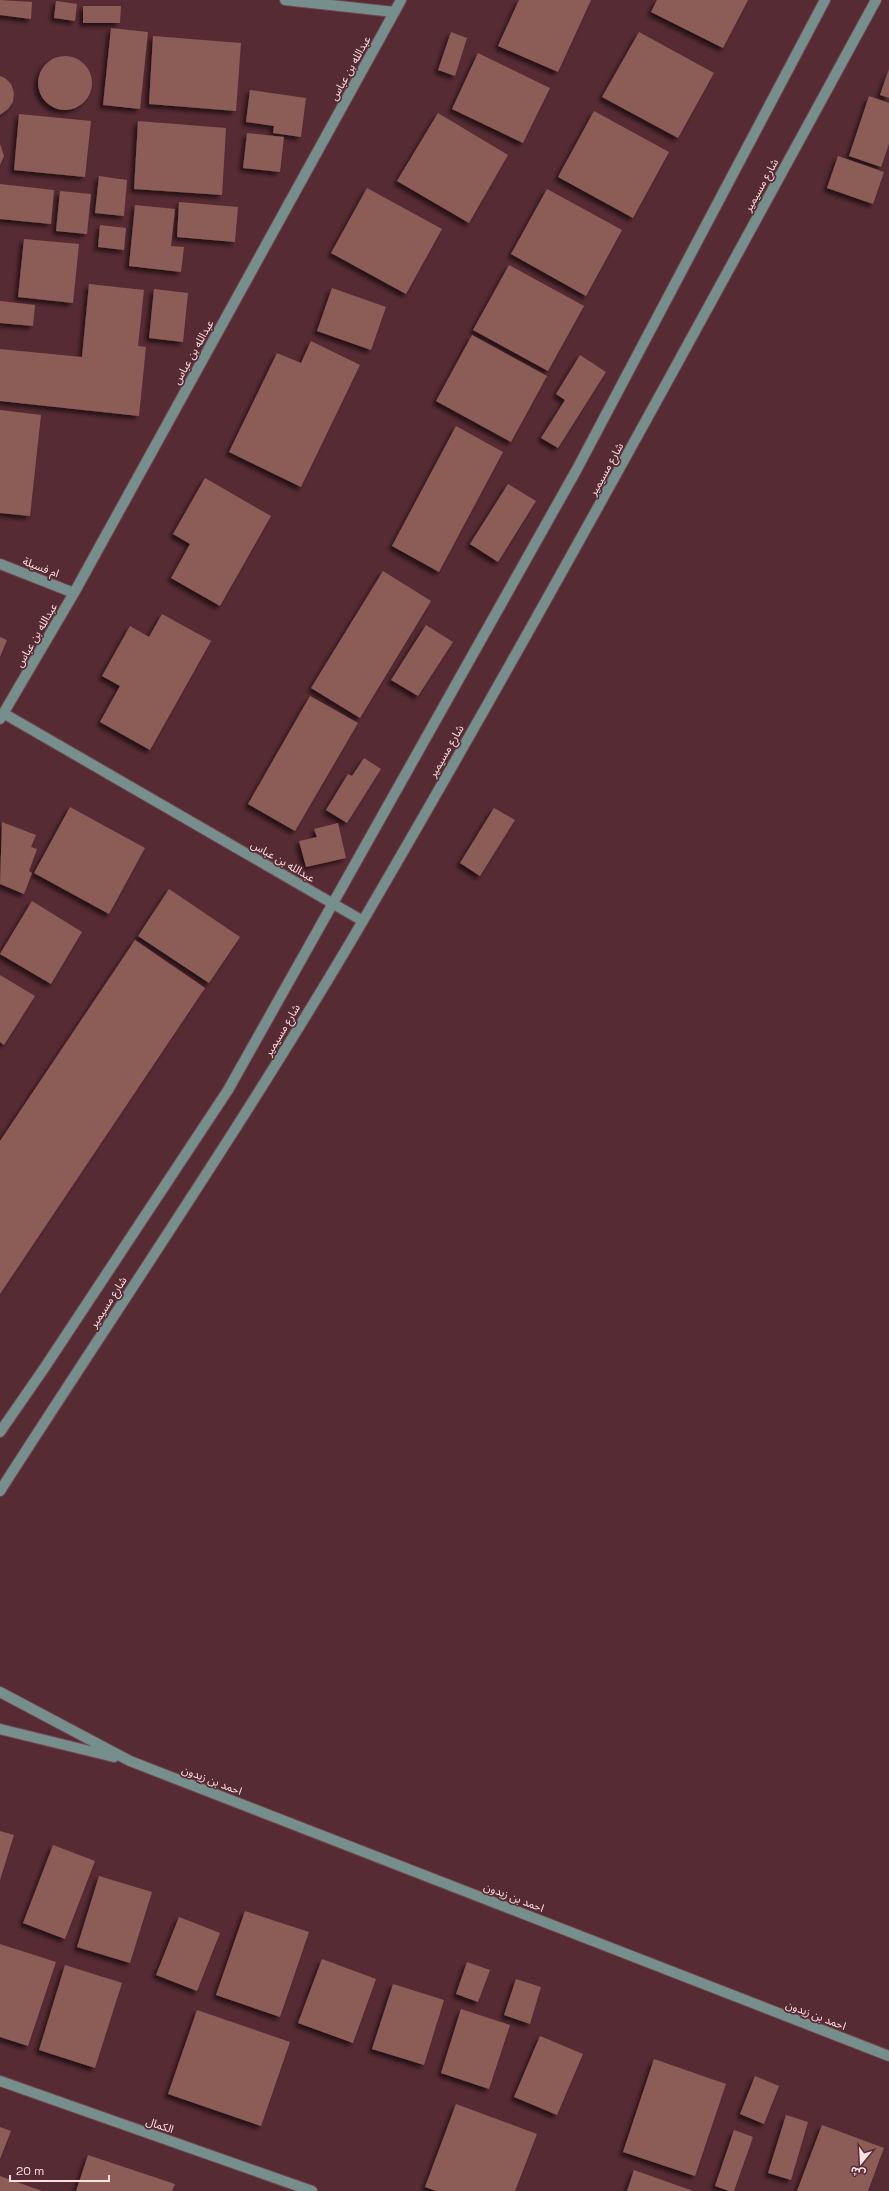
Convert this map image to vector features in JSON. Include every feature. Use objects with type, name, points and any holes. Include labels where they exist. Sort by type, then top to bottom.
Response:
[{"type":"street","points":[[285,0],[394,12]]},
{"type":"street","name":"عبدالله بن عباس","points":[[363,921],[2,716],[74,593],[401,0]]},
{"type":"street","name":"شارع مسيمير","points":[[0,1432],[45,1368],[228,1090],[577,469],[825,0]]},
{"type":"street","name":"شارع مسيمير","points":[[0,1491],[250,1105],[363,921],[613,482],[876,0]]},
{"type":"street","name":"ام فسيلة","points":[[0,564],[74,593]]},
{"type":"street","name":"احمد بن زيدون","points":[[0,1692],[130,1761],[889,2056]]},
{"type":"street","name":"احمد بن زيدون","points":[[0,1730],[130,1761]]},
{"type":"street","name":"الكمال","points":[[0,2081],[312,2191]]},
{"type":"building","points":[[0,0],[32,2],[31,19],[0,15]]},
{"type":"building","points":[[519,0],[591,0],[558,72],[498,46]]},
{"type":"building","points":[[657,0],[748,0],[723,48],[651,12]]},
{"type":"building","points":[[56,1],[77,4],[75,21],[54,18]]},
{"type":"building","points":[[83,6],[121,6],[120,23],[83,23]]},
{"type":"building","points":[[111,28],[148,32],[140,109],[103,105]]},
{"type":"building","points":[[451,32],[467,38],[455,76],[438,70]]},
{"type":"building","points":[[639,32],[714,73],[678,138],[602,97]]},
{"type":"building","points":[[153,36],[241,43],[236,111],[149,104]]},
{"type":"building","points":[[478,53],[550,88],[523,143],[452,109]]},
{"type":"building","points":[[60,56],[70,56],[80,60],[88,68],[92,78],[92,88],[88,98],[80,106],[70,110],[60,110],[50,106],[42,98],[38,88],[38,78],[42,68],[50,60]]},
{"type":"building","points":[[889,69],[889,98],[880,95]]},
{"type":"building","points":[[0,76],[5,78],[11,84],[14,93],[13,102],[8,109],[0,115]]},
{"type":"building","points":[[250,90],[306,98],[301,137],[273,133],[274,126],[246,122]]},
{"type":"building","points":[[869,96],[889,103],[889,144],[881,167],[849,156]]},
{"type":"building","points":[[594,111],[669,152],[633,218],[558,177]]},
{"type":"building","points":[[438,113],[508,155],[469,223],[397,181]]},
{"type":"building","points":[[19,114],[91,121],[85,177],[14,170]]},
{"type":"building","points":[[138,121],[226,128],[222,195],[134,189]]},
{"type":"building","points":[[247,133],[284,137],[280,172],[243,168]]},
{"type":"building","points":[[0,144],[4,156],[0,165]]},
{"type":"building","points":[[838,156],[884,172],[873,204],[827,188]]},
{"type":"building","points":[[99,176],[127,180],[124,216],[95,213]]},
{"type":"building","points":[[0,184],[54,190],[51,224],[0,219]]},
{"type":"building","points":[[367,188],[442,229],[406,294],[331,253]]},
{"type":"building","points":[[547,189],[622,230],[586,296],[511,254]]},
{"type":"building","points":[[60,191],[91,194],[87,234],[56,231]]},
{"type":"building","points":[[179,202],[238,207],[235,242],[177,237]]},
{"type":"building","points":[[135,205],[175,209],[171,246],[184,247],[181,272],[129,266]]},
{"type":"building","points":[[100,225],[126,228],[124,250],[98,247]]},
{"type":"building","points":[[24,239],[79,244],[73,303],[18,297]]},
{"type":"building","points":[[509,265],[584,306],[548,371],[473,330]]},
{"type":"building","points":[[89,284],[144,290],[138,346],[146,347],[139,416],[0,401],[0,349],[82,357]]},
{"type":"building","points":[[332,288],[386,307],[371,350],[317,331]]},
{"type":"building","points":[[154,289],[188,293],[183,342],[149,338]]},
{"type":"building","points":[[0,301],[35,305],[33,326],[0,323]]},
{"type":"building","points":[[472,335],[547,376],[511,442],[436,401]]},
{"type":"building","points":[[311,341],[360,365],[301,487],[229,452],[277,353],[301,363]]},
{"type":"building","points":[[580,355],[606,372],[558,448],[541,438],[565,400],[556,394]]},
{"type":"building","points":[[0,410],[41,415],[30,516],[0,513]]},
{"type":"building","points":[[456,426],[503,452],[439,572],[392,546]]},
{"type":"building","points":[[205,478],[271,516],[220,606],[171,578],[190,544],[173,534]]},
{"type":"building","points":[[508,484],[536,501],[498,562],[470,544]]},
{"type":"building","points":[[383,571],[431,601],[360,718],[311,688]]},
{"type":"building","points":[[162,614],[211,641],[150,750],[100,722],[120,686],[102,676],[130,626],[149,637]]},
{"type":"building","points":[[426,625],[453,642],[418,696],[391,680]]},
{"type":"building","points":[[0,637],[7,640],[0,657]]},
{"type":"building","points":[[310,696],[358,723],[295,831],[248,804]]},
{"type":"building","points":[[364,758],[381,769],[347,823],[326,810],[348,774],[352,776]]},
{"type":"building","points":[[70,807],[145,848],[109,914],[34,873]]},
{"type":"building","points":[[494,808],[515,820],[480,876],[460,863]]},
{"type":"building","points":[[2,822],[36,835],[31,847],[37,849],[29,871],[32,873],[24,894],[0,884]]},
{"type":"building","points":[[338,823],[346,858],[306,867],[299,841],[317,837],[314,829]]},
{"type":"building","points":[[169,889],[240,937],[209,983],[138,936]]},
{"type":"building","points":[[32,901],[82,932],[51,984],[0,954]]},
{"type":"building","points":[[135,940],[205,988],[0,1294],[0,1141]]},
{"type":"building","points":[[0,975],[35,996],[4,1045],[0,1042]]},
{"type":"building","points":[[0,1831],[14,1835],[0,1880]]},
{"type":"building","points":[[53,1845],[95,1861],[65,1939],[23,1923]]},
{"type":"building","points":[[99,1876],[152,1892],[130,1963],[77,1947]]},
{"type":"building","points":[[245,1911],[309,1932],[280,2017],[216,1995]]},
{"type":"building","points":[[179,1917],[220,1933],[197,1991],[156,1975]]},
{"type":"building","points":[[0,1944],[56,1962],[28,2046],[0,2037]]},
{"type":"building","points":[[322,1959],[376,1979],[353,2043],[298,2023]]},
{"type":"building","points":[[467,1962],[490,1970],[478,2002],[456,1994]]},
{"type":"building","points":[[65,1965],[122,1983],[95,2068],[39,2050]]},
{"type":"building","points":[[516,1979],[541,1987],[530,2024],[504,2015]]},
{"type":"building","points":[[393,1984],[444,2000],[424,2065],[372,2049]]},
{"type":"building","points":[[461,2009],[510,2025],[489,2089],[441,2073]]},
{"type":"building","points":[[197,2010],[290,2042],[261,2126],[168,2094]]},
{"type":"building","points":[[540,2036],[583,2054],[557,2115],[514,2097]]},
{"type":"building","points":[[654,2059],[726,2084],[695,2176],[623,2152]]},
{"type":"building","points":[[755,2076],[779,2086],[764,2124],[740,2114]]},
{"type":"building","points":[[456,2104],[537,2134],[515,2191],[436,2191],[425,2187]]},
{"type":"building","points":[[786,2115],[808,2122],[791,2180],[768,2173]]},
{"type":"building","points":[[822,2125],[884,2148],[868,2191],[797,2191]]},
{"type":"building","points":[[0,2127],[11,2131],[0,2159]]},
{"type":"building","points":[[734,2130],[753,2137],[734,2191],[729,2191],[715,2186]]},
{"type":"building","points":[[88,2155],[175,2184],[172,2191],[76,2191]]},
{"type":"building","points":[[634,2170],[693,2191],[627,2191]]},
{"type":"building","points":[[0,2176],[42,2191],[0,2191]]}]
